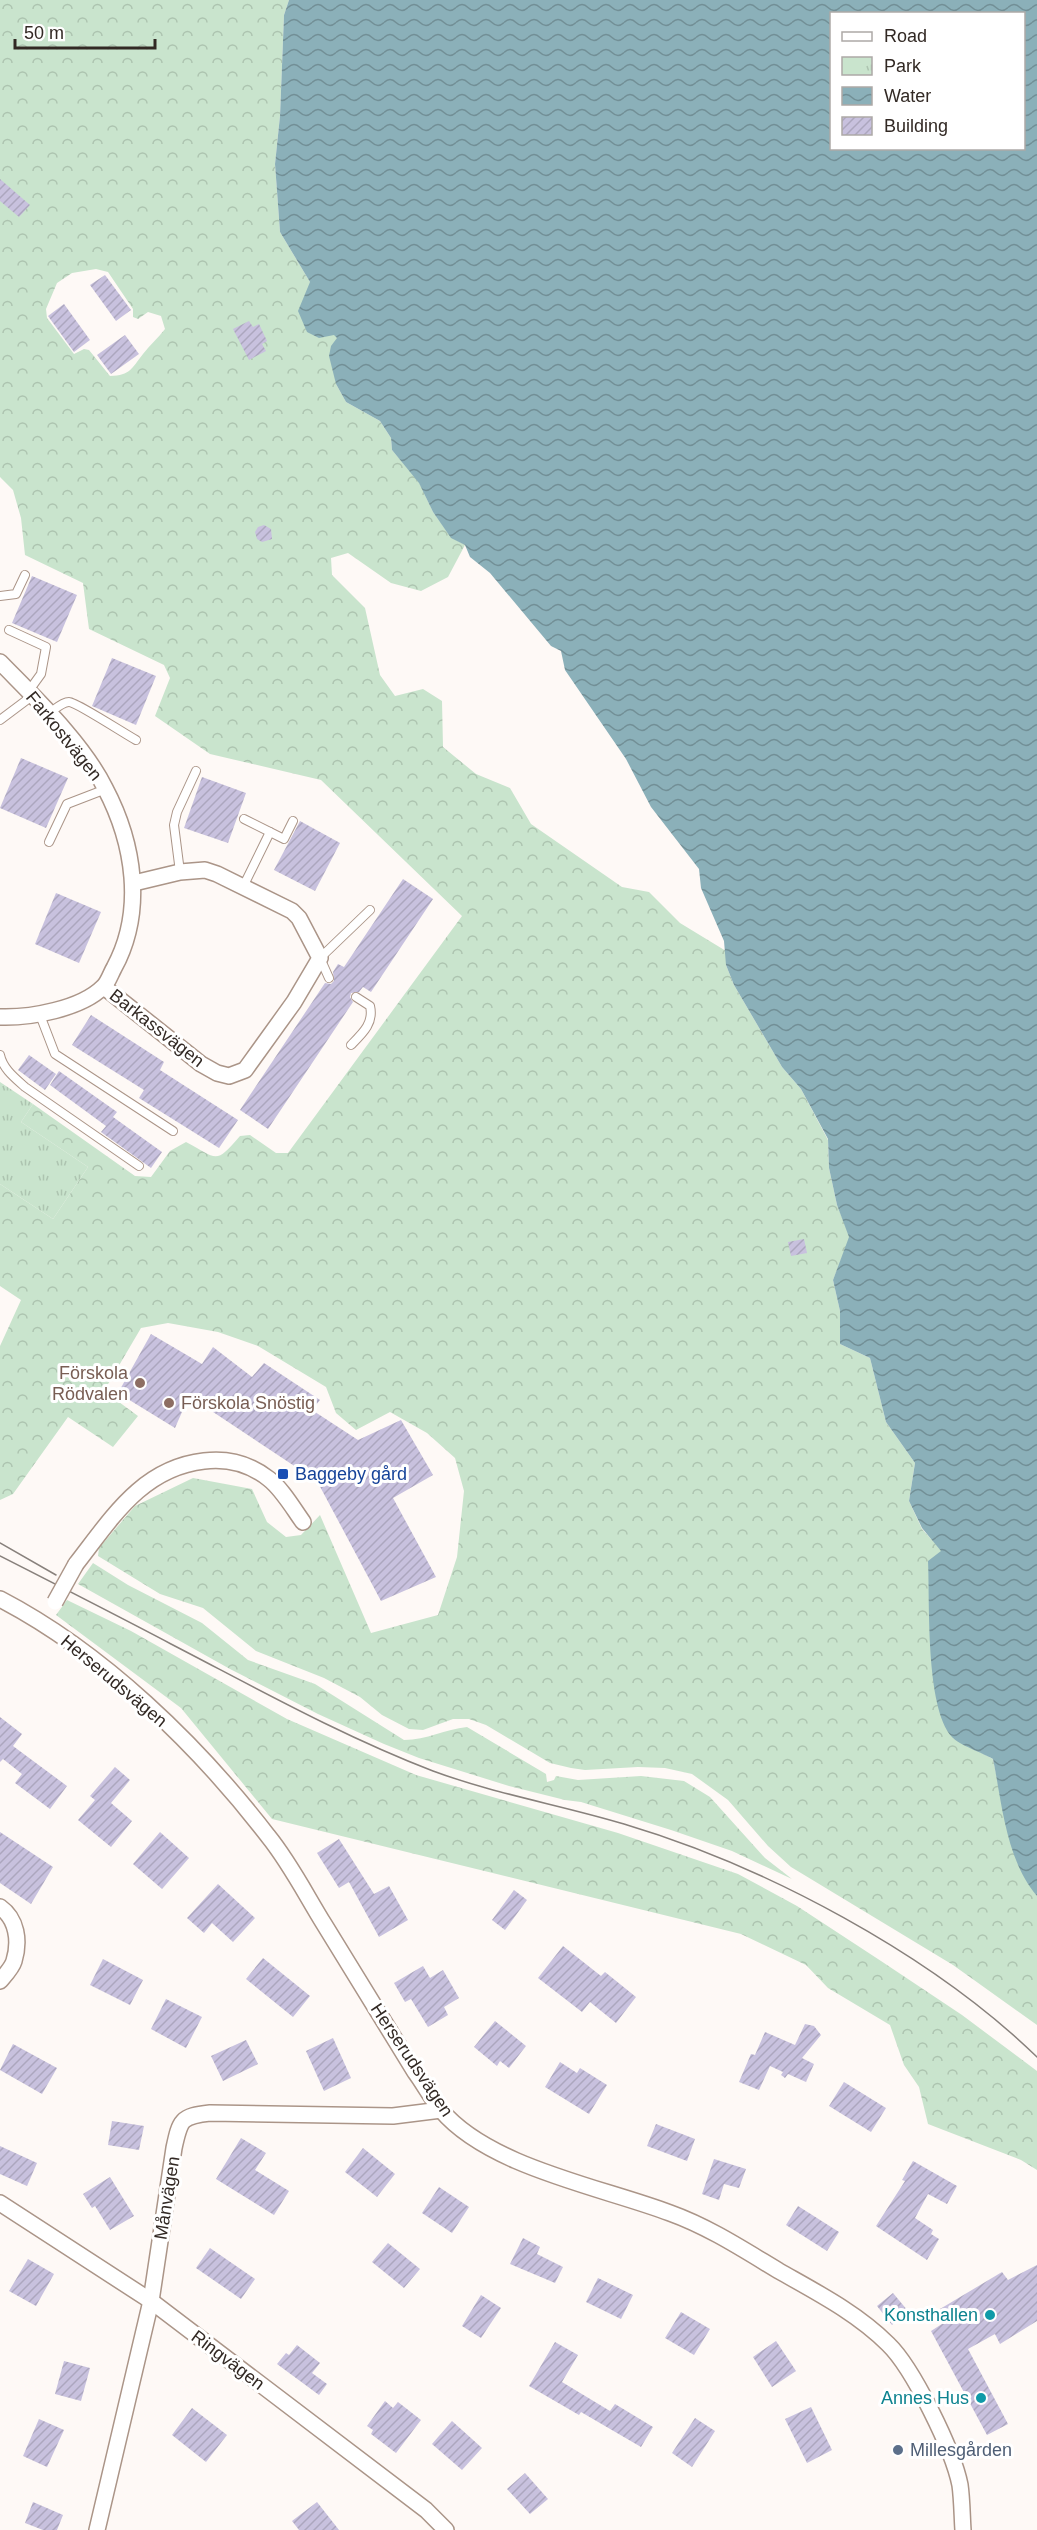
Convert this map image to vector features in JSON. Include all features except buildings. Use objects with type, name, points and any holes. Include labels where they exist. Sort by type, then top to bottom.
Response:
[{"type":"street","name":"Farkostvägen","points":[[0,662],[94,769],[118,817],[134,883],[132,917],[120,957],[104,987]]},
{"type":"street","points":[[134,883],[180,872],[205,870],[291,911],[303,924],[320,958]]},
{"type":"street","name":"Barkassvägen","points":[[104,987],[201,1064],[217,1073],[229,1076],[245,1070],[294,1002],[320,958]]},
{"type":"street","points":[[0,1017],[40,1015],[85,998],[104,987]]},
{"type":"street","points":[[42,1622],[76,1564],[122,1506],[158,1474],[190,1463],[232,1461],[252,1468],[270,1480],[303,1522]]},
{"type":"street","name":"Herserudsvägen","points":[[0,1599],[42,1622],[155,1712],[224,1782],[269,1837],[441,2110],[459,2127],[499,2154],[674,2214],[717,2234],[828,2299],[875,2331],[890,2345],[904,2363],[941,2432],[953,2462],[960,2485],[963,2530]]},
{"type":"street","points":[[0,1907],[8,1912],[16,1928],[17,1944],[14,1963],[0,1981]]},
{"type":"street","name":"Månvägen","points":[[97,2530],[151,2301],[179,2126],[189,2115],[210,2113],[393,2116],[441,2110]]},
{"type":"street","name":"Ringvägen","points":[[0,2203],[151,2301],[426,2510],[446,2530]]},
{"type":"lane","points":[[0,596],[16,594],[25,575]]},
{"type":"lane","points":[[0,720],[30,694],[41,674],[46,647],[9,630]]},
{"type":"lane","points":[[48,714],[63,703],[78,704],[108,725],[136,740]]},
{"type":"lane","points":[[180,872],[174,825],[177,812],[196,771]]},
{"type":"lane","points":[[49,842],[67,804],[106,789]]},
{"type":"lane","points":[[244,819],[284,839],[293,821]]},
{"type":"lane","points":[[243,887],[270,832]]},
{"type":"lane","points":[[329,978],[320,958],[370,910]]},
{"type":"lane","points":[[351,1045],[365,1031],[372,1015],[370,1006],[356,997]]},
{"type":"lane","points":[[40,1015],[55,1054],[173,1131]]},
{"type":"lane","points":[[0,1055],[1,1062],[10,1074],[25,1088],[138,1166]]},
{"type":"green space","points":[[0,0],[289,0],[284,15],[280,116],[275,164],[280,232],[310,282],[337,338],[336,384],[346,402],[380,421],[391,438],[392,450],[419,482],[433,512],[451,537],[465,545],[448,577],[421,591],[391,583],[348,553],[331,558],[332,575],[365,608],[380,675],[395,696],[423,689],[442,701],[443,747],[476,774],[510,788],[531,824],[622,887],[649,892],[680,923],[726,951],[726,965],[734,985],[782,1067],[801,1089],[828,1140],[829,1168],[837,1205],[850,1237],[833,1280],[840,1311],[840,1344],[870,1358],[886,1422],[915,1463],[909,1501],[922,1529],[942,1551],[953,1738],[993,1759],[1008,1832],[1018,1864],[1037,1896],[1037,2025],[953,1965],[791,1867],[768,1846],[728,1800],[692,1774],[665,1768],[585,1770],[550,1763],[486,1725],[469,1719],[453,1719],[423,1730],[409,1729],[382,1715],[360,1697],[324,1678],[256,1651],[203,1608],[160,1594],[98,1556],[99,1548],[135,1506],[193,1478],[252,1489],[267,1522],[286,1537],[301,1535],[320,1515],[371,1633],[438,1615],[457,1557],[464,1491],[455,1458],[427,1433],[390,1412],[356,1430],[336,1413],[326,1387],[258,1346],[218,1332],[168,1323],[141,1328],[104,1391],[138,1416],[113,1447],[68,1417],[13,1494],[0,1500],[0,1346],[21,1300],[0,1286],[0,1184],[53,1219],[88,1167],[21,1122],[33,1104],[135,1176],[151,1177],[170,1151],[186,1142],[216,1156],[226,1152],[240,1136],[250,1135],[276,1153],[288,1153],[462,916],[321,780],[210,754],[155,716],[170,678],[164,665],[89,629],[83,583],[25,555],[21,518],[13,490],[0,477]],"holes":[[[96,269],[108,272],[133,309],[133,317],[138,319],[148,312],[161,316],[165,329],[127,373],[110,376],[89,350],[84,349],[74,354],[47,318],[46,309],[57,283],[72,273]]]},
{"type":"green space","points":[[0,1082],[33,1104],[21,1122],[88,1167],[53,1219],[0,1184]]},
{"type":"green space","points":[[93,1563],[128,1585],[202,1623],[248,1660],[315,1684],[404,1740],[467,1727],[546,1774],[547,1782],[554,1780],[556,1776],[578,1780],[641,1776],[684,1781],[710,1797],[765,1858],[792,1879],[732,1851],[671,1830],[581,1802],[509,1786],[419,1758],[384,1744],[318,1714],[230,1669],[78,1584]]},
{"type":"green space","points":[[67,1600],[131,1631],[287,1719],[416,1775],[618,1833],[738,1874],[797,1906],[962,2015],[1037,2071],[1037,2170],[1021,2160],[928,2124],[919,2087],[904,2065],[890,2025],[828,1988],[806,1965],[741,1934],[272,1819],[181,1708],[56,1615]]},
{"type":"water","points":[[289,0],[1037,0],[1037,1896],[1018,1866],[1012,1848],[993,1759],[952,1737],[943,1723],[937,1703],[929,1627],[928,1561],[941,1551],[922,1528],[909,1501],[915,1463],[886,1422],[870,1358],[840,1344],[840,1311],[833,1280],[849,1237],[837,1205],[829,1168],[828,1139],[801,1089],[782,1067],[734,985],[726,965],[724,941],[701,888],[699,869],[651,807],[626,759],[565,670],[561,651],[551,646],[490,573],[470,557],[465,545],[451,538],[433,512],[419,483],[392,450],[391,438],[380,421],[346,402],[336,384],[329,356],[331,346],[337,338],[334,335],[319,338],[307,332],[298,311],[310,282],[280,232],[275,164],[280,116],[284,15]]},
{"type":"tram line","points":[[0,1543],[56,1575]]},
{"type":"tram line","points":[[0,1556],[300,1711],[399,1757],[456,1779],[600,1817],[678,1842],[789,1889],[897,1949],[948,1983],[995,2019],[1037,2057]]},
{"type":"place","name":"Förskola Rödvalen","points":[[140,1383]]},
{"type":"place","name":"Förskola Snöstig","points":[[169,1403]]},
{"type":"place","name":"Baggeby gård","points":[[283,1474]]},
{"type":"place","name":"Konsthallen","points":[[990,2315]]},
{"type":"place","name":"Annes Hus","points":[[981,2398]]},
{"type":"place","name":"Millesgården","points":[[898,2450]]}]
